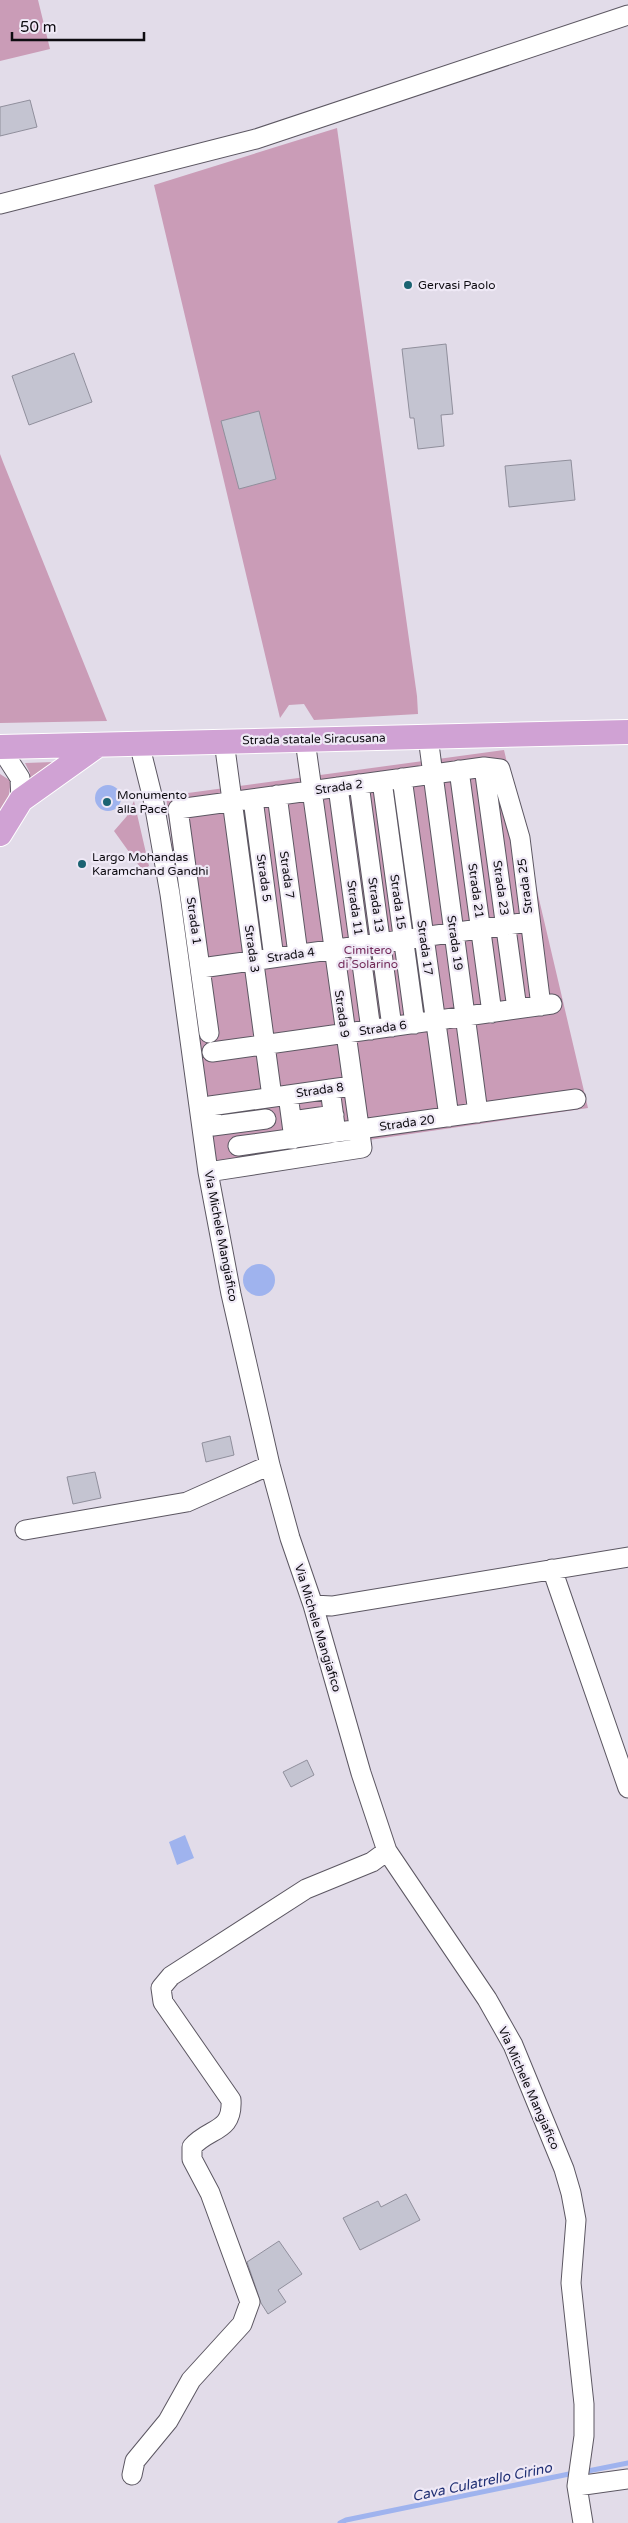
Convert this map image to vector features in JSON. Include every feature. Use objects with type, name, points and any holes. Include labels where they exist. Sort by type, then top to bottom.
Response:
[{"type":"main road","name":"Strada statale Siracusana","points":[[0,747],[628,732]]},
{"type":"main road","points":[[0,834],[21,800],[98,745]]},
{"type":"street","points":[[0,204],[256,139],[628,15]]},
{"type":"street","name":"Strada 19","points":[[428,737],[478,1113]]},
{"type":"street","name":"Strada 9","points":[[208,1172],[362,1148],[305,740]]},
{"type":"street","name":"Strada 3","points":[[224,741],[265,1044],[279,1110],[269,1142]]},
{"type":"street","name":"Via Michele Mangiafico","points":[[139,743],[154,803],[170,894],[208,1172],[232,1294],[270,1465],[290,1538],[313,1605],[361,1773],[387,1851],[487,1999],[513,2045],[564,2169],[576,2220],[571,2283],[584,2404],[584,2436],[578,2479],[583,2523]]},
{"type":"street","points":[[0,747],[20,778],[21,800]]},
{"type":"street","name":"Strada 2","points":[[178,809],[459,770],[492,768]]},
{"type":"street","name":"Strada 25","points":[[492,768],[520,838],[529,922],[547,1005]]},
{"type":"street","name":"Strada 23","points":[[492,768],[506,925],[517,1009]]},
{"type":"street","name":"Strada 21","points":[[459,770],[492,1013]]},
{"type":"street","name":"Strada 17","points":[[402,778],[449,1117]]},
{"type":"street","name":"Strada 15","points":[[382,781],[415,1024]]},
{"type":"street","name":"Strada 13","points":[[360,784],[392,1027]]},
{"type":"street","name":"Strada 11","points":[[338,787],[372,1030]]},
{"type":"street","name":"Strada 7","points":[[277,796],[298,954]]},
{"type":"street","name":"Strada 5","points":[[253,799],[274,958]]},
{"type":"street","name":"Strada 1","points":[[178,809],[209,1033]]},
{"type":"street","name":"Strada 4","points":[[201,968],[529,922]]},
{"type":"street","name":"Strada 6","points":[[212,1052],[547,1005]]},
{"type":"street","name":"Strada 8","points":[[333,1109],[352,1086]]},
{"type":"street","name":"Strada 20","points":[[238,1146],[269,1142],[279,1110],[333,1109],[358,1130],[576,1099]]},
{"type":"street","points":[[212,1116],[279,1110],[333,1109]]},
{"type":"street","points":[[25,1530],[187,1502],[270,1465]]},
{"type":"street","points":[[313,1605],[332,1606],[628,1557]]},
{"type":"street","points":[[552,1569],[628,1788]]},
{"type":"street","points":[[132,2475],[135,2461],[168,2421],[191,2380],[242,2324],[250,2302],[210,2194],[192,2159],[192,2147],[198,2140],[225,2125],[232,2113],[231,2100],[163,2002],[162,1988],[171,1976],[306,1888],[372,1862],[387,1851]]},
{"type":"street","points":[[578,2479],[628,2479]]},
{"type":"green space","points":[[0,0],[38,0],[50,49],[0,61]]},
{"type":"green space","points":[[337,128],[418,714],[314,720],[304,704],[289,705],[280,718],[154,185]]},
{"type":"green space","points":[[0,454],[3,462],[107,721],[0,723]]},
{"type":"green space","name":"Cimitero di Solarino","points":[[504,750],[588,1108],[212,1163],[166,796]]},
{"type":"green space","points":[[54,762],[28,780],[30,773],[25,763]]},
{"type":"green space","points":[[0,774],[11,781],[8,800],[0,811]]},
{"type":"green space","points":[[134,801],[149,866],[142,870],[114,831],[127,816]]},
{"type":"water","points":[[108,785],[117,789],[121,798],[117,807],[108,811],[99,807],[95,798],[99,789]]},
{"type":"water","points":[[259,1264],[265,1265],[270,1269],[274,1274],[274,1286],[270,1291],[265,1295],[259,1296],[253,1295],[248,1291],[244,1286],[243,1280],[244,1274],[248,1269],[253,1265]]},
{"type":"water","points":[[185,1835],[194,1858],[177,1865],[169,1842]]},
{"type":"building","points":[[30,100],[37,127],[0,136],[0,107]]},
{"type":"building","points":[[446,344],[453,414],[441,415],[444,446],[418,449],[414,418],[410,418],[402,349]]},
{"type":"building","points":[[74,353],[92,402],[29,425],[12,376]]},
{"type":"building","points":[[259,411],[276,479],[239,489],[221,421]]},
{"type":"building","points":[[571,460],[575,500],[509,507],[505,466]]},
{"type":"building","points":[[230,1436],[234,1455],[206,1462],[202,1443]]},
{"type":"building","points":[[95,1472],[101,1498],[73,1504],[67,1477]]},
{"type":"building","points":[[307,1760],[314,1775],[291,1787],[283,1772]]},
{"type":"building","points":[[406,2194],[420,2220],[360,2250],[343,2218],[378,2201],[381,2207]]},
{"type":"building","points":[[279,2241],[302,2274],[278,2290],[286,2302],[268,2314],[261,2303],[247,2262]]},
{"type":"waterway","name":"Cava Culatrello Cirino","points":[[583,2472],[628,2463]]},
{"type":"waterway","name":"Cava Culatrello Cirino","points":[[340,2523],[346,2520],[574,2473]]},
{"type":"place","name":"Gervasi Paolo","points":[[408,285]]},
{"type":"place","name":"Monumento alla Pace","points":[[107,802]]},
{"type":"place","name":"Largo Mohandas Karamchand Gandhi","points":[[82,864]]}]
